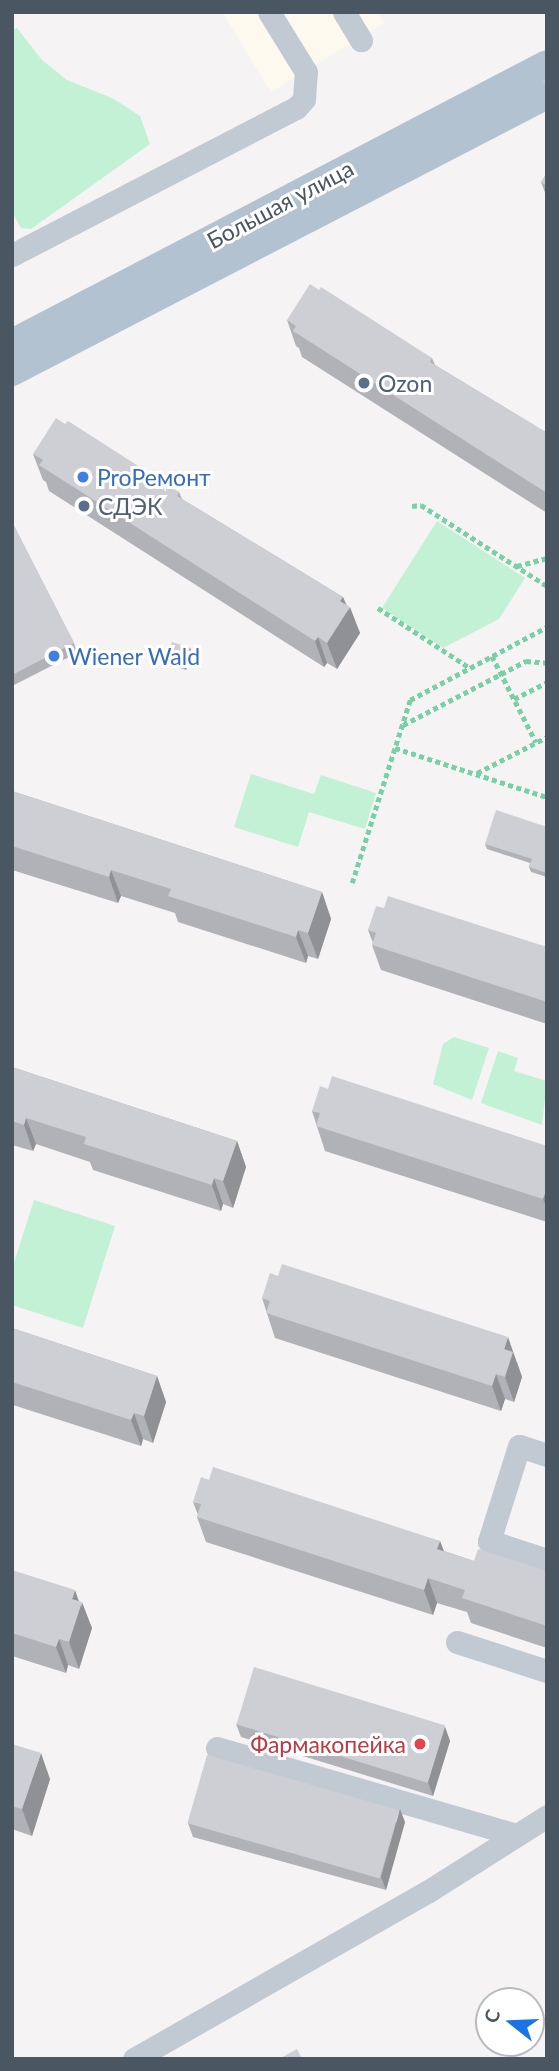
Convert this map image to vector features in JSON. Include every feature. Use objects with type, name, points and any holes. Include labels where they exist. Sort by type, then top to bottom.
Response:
[{"type":"main road","name":"Большая улица","points":[[12,372],[30,343],[547,64]]},
{"type":"main road","name":"Большая улица","points":[[30,343],[185,282],[547,95]]},
{"type":"lane","points":[[12,255],[296,108],[303,99],[306,72],[269,12]]},
{"type":"lane","points":[[344,12],[361,40]]},
{"type":"lane","points":[[547,1455],[519,1446],[489,1541],[547,1560]]},
{"type":"lane","points":[[457,1642],[547,1671]]},
{"type":"lane","points":[[217,1748],[517,1835]]},
{"type":"lane","points":[[134,2059],[427,1892],[547,1816]]},
{"type":"path","points":[[412,506],[421,505],[547,586]]},
{"type":"path","points":[[516,566],[547,558]]},
{"type":"path","points":[[378,608],[470,668]]},
{"type":"path","points":[[352,883],[410,700],[547,627]]},
{"type":"path","points":[[492,656],[536,742]]},
{"type":"path","points":[[402,726],[526,662],[547,663]]},
{"type":"path","points":[[514,699],[546,685]]},
{"type":"path","points":[[476,774],[547,737]]},
{"type":"path","points":[[395,748],[547,796]]},
{"type":"shaded area","points":[[222,12],[378,12],[384,23],[271,92]]},
{"type":"green space","points":[[17,28],[42,60],[67,80],[114,99],[140,116],[150,144],[31,229],[21,228],[12,212],[12,30]]},
{"type":"green space","points":[[437,521],[525,578],[499,619],[443,648],[382,608]]},
{"type":"green space","points":[[251,774],[314,794],[321,775],[376,793],[365,829],[309,812],[298,847],[234,827]]},
{"type":"green space","points":[[454,1037],[489,1048],[472,1100],[433,1084],[443,1044]]},
{"type":"green space","points":[[498,1051],[518,1058],[514,1071],[547,1081],[542,1125],[481,1103]]},
{"type":"green space","points":[[34,1200],[115,1226],[83,1328],[12,1305],[12,1269]]},
{"type":"building","points":[[547,173],[547,186],[541,182]]},
{"type":"building","points":[[310,284],[319,290],[321,287],[432,358],[430,362],[547,433],[547,493],[293,331],[296,326],[287,320]]},
{"type":"building","points":[[56,418],[65,424],[68,421],[179,492],[177,496],[343,597],[340,601],[350,607],[327,643],[318,637],[315,641],[39,465],[43,460],[33,454]]},
{"type":"building","points":[[12,522],[74,643],[12,675]]},
{"type":"building","points":[[172,642],[190,648],[185,665],[166,659]]},
{"type":"building","points":[[12,791],[322,892],[308,933],[298,930],[296,937],[168,896],[171,889],[111,870],[109,877],[12,846]]},
{"type":"building","points":[[496,810],[547,827],[547,873],[529,867],[532,859],[485,844]]},
{"type":"building","points":[[388,896],[547,947],[547,1002],[372,945],[376,933],[368,930],[376,906],[384,908]]},
{"type":"building","points":[[12,1067],[237,1141],[223,1181],[214,1178],[212,1185],[84,1144],[86,1137],[26,1118],[24,1125],[12,1121]]},
{"type":"building","points":[[332,1076],[547,1146],[547,1188],[543,1199],[316,1126],[320,1113],[312,1111],[320,1086],[328,1089]]},
{"type":"building","points":[[282,1264],[508,1337],[504,1349],[513,1352],[505,1377],[496,1374],[492,1386],[266,1313],[270,1301],[262,1298],[270,1273],[278,1276]]},
{"type":"building","points":[[12,1328],[157,1376],[144,1416],[134,1413],[131,1420],[12,1382]]},
{"type":"building","points":[[213,1467],[440,1541],[437,1549],[474,1561],[478,1549],[547,1571],[547,1626],[462,1598],[465,1590],[428,1578],[424,1590],[197,1517],[201,1504],[193,1502],[201,1477],[209,1480]]},
{"type":"building","points":[[12,1570],[75,1590],[72,1599],[82,1602],[69,1642],[59,1639],[56,1647],[12,1633]]},
{"type":"building","points":[[254,1667],[445,1725],[428,1783],[236,1724]]},
{"type":"building","points":[[12,1744],[41,1753],[22,1809],[12,1806]]},
{"type":"building","points":[[207,1755],[399,1810],[380,1878],[187,1823]]},
{"type":"building","points":[[297,2049],[302,2059],[279,2059]]},
{"type":"place","name":"Ozon","points":[[364,383]]},
{"type":"place","name":"ProРемонт","points":[[83,477]]},
{"type":"place","name":"СДЭК","points":[[84,506]]},
{"type":"place","name":"Wiener Wald","points":[[54,656]]},
{"type":"place","name":"Фармакопейка","points":[[420,1744]]}]
